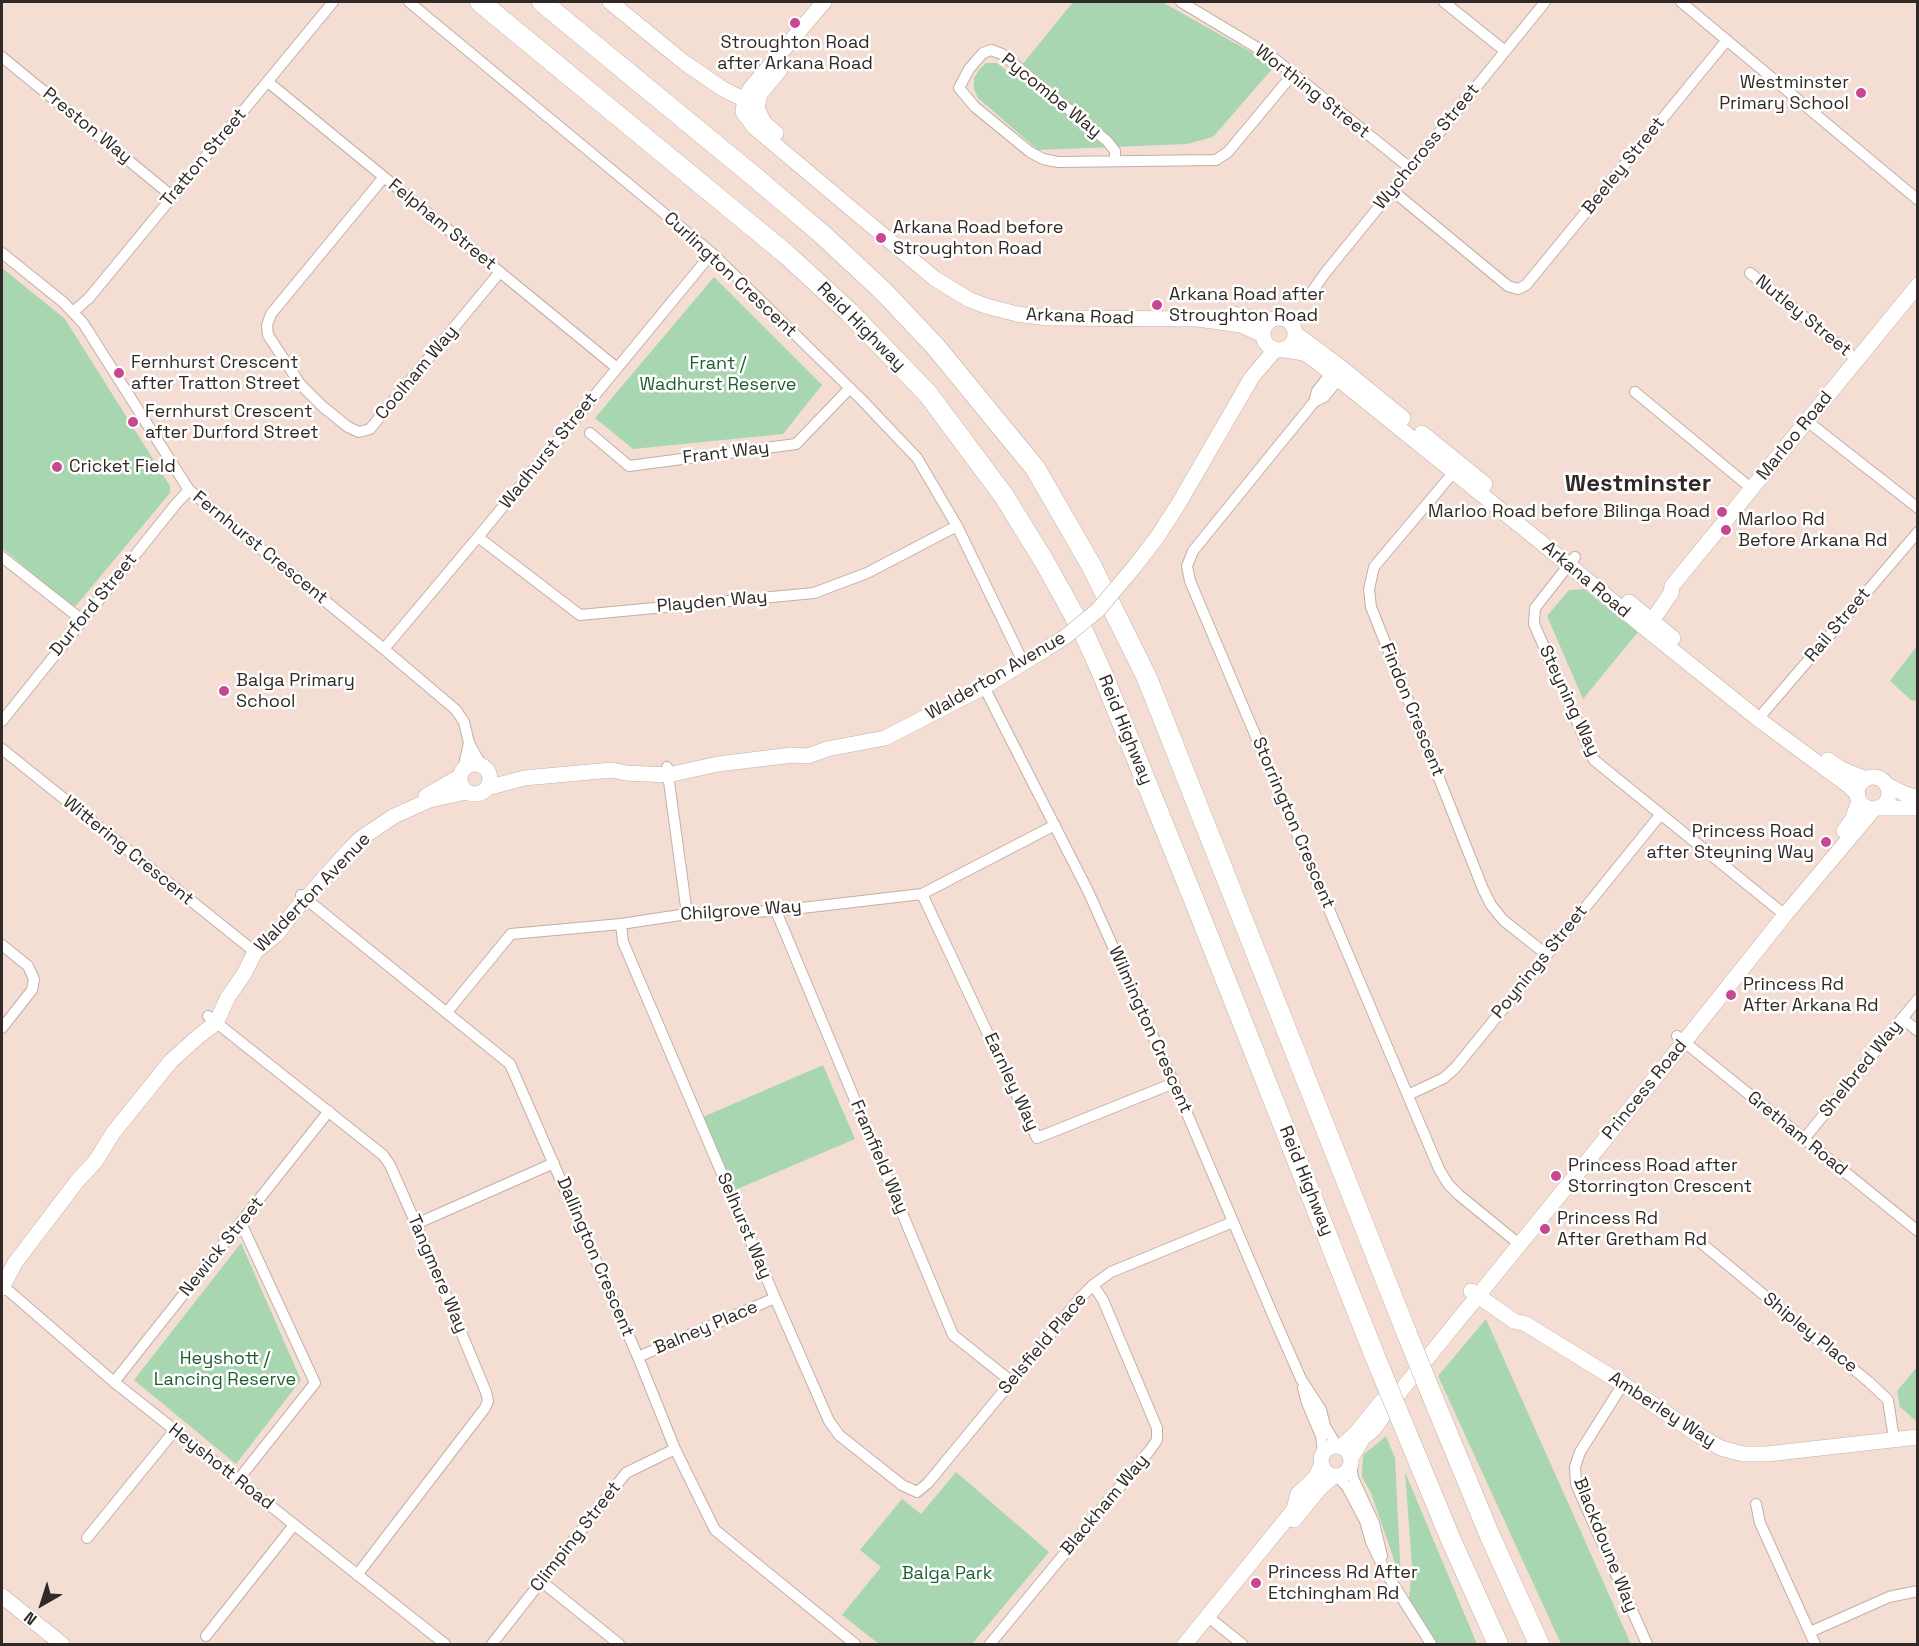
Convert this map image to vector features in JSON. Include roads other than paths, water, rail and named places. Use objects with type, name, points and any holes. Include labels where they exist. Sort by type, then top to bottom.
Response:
[{"type":"highway","name":"Reid Highway","points":[[480,2],[777,246],[849,312],[928,394],[1004,496],[1044,561],[1102,673],[1376,1359],[1451,1540],[1498,1644]]},
{"type":"highway","name":"Reid Highway","points":[[542,2],[756,178],[823,235],[884,292],[935,346],[1035,468],[1091,565],[1147,678],[1407,1334],[1490,1536],[1539,1644]]},
{"type":"street","name":"Tratton Street","points":[[74,312],[89,298],[333,2]]},
{"type":"street","name":"Curlington Crescent","points":[[409,2],[712,253],[850,388],[917,458],[957,526],[1024,664]]},
{"type":"street","name":"Arkana Road","points":[[610,2],[685,63],[692,73],[712,89],[732,102],[750,106],[764,123],[950,279],[993,300],[1021,306],[1219,312],[1271,339]]},
{"type":"street","points":[[750,106],[750,89],[824,2]]},
{"type":"street","points":[[750,106],[834,2]]},
{"type":"street","name":"Worthing Street","points":[[1181,2],[1271,56],[1410,168]]},
{"type":"street","points":[[1444,2],[1505,51]]},
{"type":"street","name":"Wychcross Street","points":[[1311,293],[1545,2]]},
{"type":"street","points":[[1682,2],[1917,200]]},
{"type":"street","name":"Beeley Street","points":[[1393,190],[1508,286],[1518,290],[1526,285],[1727,40]]},
{"type":"street","name":"Pycombe Way","points":[[1115,161],[1114,151],[1107,141],[1002,54],[992,50],[983,53],[969,69],[959,88],[975,107],[1030,152],[1043,159],[1058,162],[1216,160],[1228,152],[1293,75]]},
{"type":"street","name":"Preston Way","points":[[2,57],[172,196]]},
{"type":"street","name":"Felpham Street","points":[[267,82],[617,368]]},
{"type":"street","name":"Arkana Road","points":[[750,106],[754,127],[934,278],[954,291],[986,306],[1017,314],[1047,318],[1198,319],[1242,325],[1304,353],[1338,372]]},
{"type":"street","name":"Coolham Way","points":[[384,177],[271,314],[267,325],[268,335],[300,384],[321,406],[348,427],[360,432],[370,429],[500,272]]},
{"type":"street","name":"Fernhurst Crescent","points":[[2,253],[63,302],[83,323],[189,490],[456,710],[464,722],[469,742],[486,776]]},
{"type":"street","name":"Wadhurst Street","points":[[384,649],[712,253]]},
{"type":"street","name":"Nutley Street","points":[[1750,273],[1856,359]]},
{"type":"street","name":"Marloo Road","points":[[1645,622],[1671,593],[1672,586],[1917,285]]},
{"type":"street","name":"Arkana Road","points":[[1271,339],[1278,317],[1287,320],[1294,326],[1296,334],[1338,372],[1849,786],[1858,798]]},
{"type":"street","name":"Walderton Avenue","points":[[486,776],[524,778],[612,770],[626,774],[668,771],[755,756],[808,756],[885,738],[984,687],[1065,637],[1098,610],[1135,566],[1179,503],[1271,339],[1290,346],[1296,334]]},
{"type":"street","name":"Storrington Crescent","points":[[1338,372],[1324,397],[1314,402],[1193,550],[1187,566],[1190,581],[1443,1177],[1459,1195],[1516,1242]]},
{"type":"street","name":"Frant Way","points":[[590,433],[628,466],[796,444],[850,388]]},
{"type":"street","points":[[1635,392],[1752,489]]},
{"type":"street","points":[[1807,421],[1917,508]]},
{"type":"street","name":"Findon Crescent","points":[[1456,468],[1374,567],[1369,589],[1371,608],[1491,905],[1503,920],[1546,954]]},
{"type":"street","name":"Durford Street","points":[[2,721],[81,620],[189,490]]},
{"type":"street","name":"Playden Way","points":[[478,537],[580,615],[814,593],[867,573],[957,526]]},
{"type":"street","name":"Rail Street","points":[[1760,716],[1917,532]]},
{"type":"street","points":[[2,557],[81,620]]},
{"type":"street","name":"Steyning Way","points":[[1572,561],[1534,608],[1534,624],[1594,760],[1781,913]]},
{"type":"street","name":"Wilmington Crescent","points":[[984,687],[1088,891],[1174,1083],[1301,1379],[1307,1403],[1321,1436],[1337,1456]]},
{"type":"street","name":"Arkana Road","points":[[1760,716],[1841,769],[1866,779]]},
{"type":"street","points":[[461,773],[472,764],[486,776],[478,795],[466,792],[459,783],[461,773],[469,742]]},
{"type":"street","name":"Wittering Crescent","points":[[2,749],[252,949]]},
{"type":"street","points":[[668,771],[687,914]]},
{"type":"street","name":"Walderton Avenue","points":[[303,896],[319,870],[336,851],[370,824],[434,793],[461,773]]},
{"type":"street","points":[[1917,798],[1903,794],[1878,778],[1866,779],[1861,783],[1858,798],[1868,808],[1917,808]]},
{"type":"street","points":[[1876,809],[1888,799],[1887,785]]},
{"type":"street","name":"Walderton Avenue","points":[[2,1284],[15,1263],[171,1061],[182,1039],[212,1020],[252,949],[368,833],[394,816],[430,800],[466,792]]},
{"type":"street","name":"Princess Road","points":[[1193,1644],[1210,1618],[1294,1509],[1298,1494],[1337,1456],[1478,1290],[1781,913],[1852,820],[1858,798]]},
{"type":"street","name":"Princess Road","points":[[1781,913],[1876,809]]},
{"type":"street","name":"Poynings Street","points":[[1408,1095],[1444,1078],[1456,1067],[1661,814]]},
{"type":"street","name":"Chilgrove Way","points":[[447,1011],[511,934],[621,924],[687,914],[776,910],[922,894],[1055,825]]},
{"type":"street","name":"Earnley Way","points":[[922,894],[1037,1138],[1174,1083]]},
{"type":"street","name":"Dallington Crescent","points":[[303,896],[510,1064],[516,1073],[638,1357],[675,1449],[715,1530],[855,1644]]},
{"type":"street","name":"Framfield Way","points":[[776,910],[953,1335],[1012,1382]]},
{"type":"street","name":"Selhurst Way","points":[[621,924],[623,942],[829,1421],[839,1435],[902,1485],[917,1492]]},
{"type":"street","points":[[2,945],[28,966],[34,979],[32,990],[2,1028]]},
{"type":"street","name":"Shelbred Way","points":[[1804,1139],[1917,999]]},
{"type":"street","points":[[1902,1018],[1917,1031]]},
{"type":"street","name":"Tangmere Way","points":[[212,1020],[383,1155],[390,1165],[416,1224],[486,1392],[488,1401],[485,1408],[357,1575]]},
{"type":"street","name":"Gretham Road","points":[[1681,1039],[1917,1231]]},
{"type":"street","name":"Newick Street","points":[[114,1382],[329,1111]]},
{"type":"street","points":[[416,1224],[554,1163]]},
{"type":"street","name":"Selsfield Place","points":[[917,1492],[928,1483],[1093,1285],[1111,1272],[1233,1222]]},
{"type":"street","points":[[238,1480],[315,1383],[241,1223]]},
{"type":"street","name":"Shipley Place","points":[[1700,1242],[1888,1400],[1894,1439]]},
{"type":"street","name":"Heyshott Road","points":[[2,1284],[114,1382],[445,1644]]},
{"type":"street","name":"Blackham Way","points":[[990,1644],[1157,1440],[1157,1428],[1103,1300],[1093,1285]]},
{"type":"street","name":"Amberley Way","points":[[1478,1290],[1514,1321],[1526,1324],[1721,1448],[1743,1454],[1767,1454],[1917,1437]]},
{"type":"street","name":"Balney Place","points":[[638,1357],[775,1298]]},
{"type":"street","name":"Wilmington Crescent","points":[[1301,1379],[1321,1410],[1337,1456]]},
{"type":"street","name":"Blackdoune Way","points":[[1623,1384],[1580,1452],[1575,1467],[1576,1484],[1647,1644]]},
{"type":"street","points":[[87,1538],[175,1430]]},
{"type":"street","name":"Climping Street","points":[[492,1644],[627,1473],[675,1449]]},
{"type":"street","points":[[1337,1456],[1353,1478],[1374,1523],[1385,1571]]},
{"type":"street","name":"Princess Road","points":[[1185,1644],[1210,1618],[1320,1488],[1335,1476],[1344,1474],[1337,1456]]},
{"type":"street","points":[[1335,1476],[1347,1487],[1365,1521],[1371,1542],[1385,1571],[1431,1644]]},
{"type":"street","points":[[1756,1504],[1760,1523],[1815,1644]]},
{"type":"street","points":[[206,1636],[294,1525]]},
{"type":"street","points":[[541,1581],[618,1644]]},
{"type":"street","points":[[1810,1632],[1889,1597],[1917,1592]]},
{"type":"street","points":[[2,1596],[62,1644]]},
{"type":"street","points":[[2,1608],[48,1644]]},
{"type":"street","points":[[1210,1618],[1242,1644]]},
{"type":"place","name":"Stroughton Road after Arkana Road","points":[[795,23]]},
{"type":"place","name":"Westminster Primary School","points":[[1861,93]]},
{"type":"place","name":"Arkana Road before Stroughton Road","points":[[881,238]]},
{"type":"place","name":"Arkana Road after Stroughton Road","points":[[1157,305]]},
{"type":"place","name":"Fernhurst Crescent after Tratton Street","points":[[119,373]]},
{"type":"place","name":"Fernhurst Crescent after Durford Street","points":[[133,422]]},
{"type":"place","name":"Cricket Field","points":[[57,467]]},
{"type":"place","name":"Marloo Road before Bilinga Road","points":[[1722,512]]},
{"type":"place","name":"Marloo Rd Before Arkana Rd","points":[[1726,530]]},
{"type":"place","name":"Balga Primary School","points":[[224,691]]},
{"type":"place","name":"Princess Road after Steyning Way","points":[[1826,842]]},
{"type":"place","name":"Princess Rd After Arkana Rd","points":[[1731,995]]},
{"type":"place","name":"Princess Road after Storrington Crescent","points":[[1556,1176]]},
{"type":"place","name":"Princess Rd After Gretham Rd","points":[[1545,1229]]},
{"type":"place","name":"Princess Rd After Etchingham Rd","points":[[1256,1583]]},
{"type":"district","name":"Westminster","points":[[1638,484]]},
{"type":"park label","name":"Frant / Wadhurst Reserve","points":[[718,374]]},
{"type":"park label","name":"Heyshott / Lancing Reserve","points":[[225,1369]]},
{"type":"park label","name":"Balga Park","points":[[947,1574]]}]
